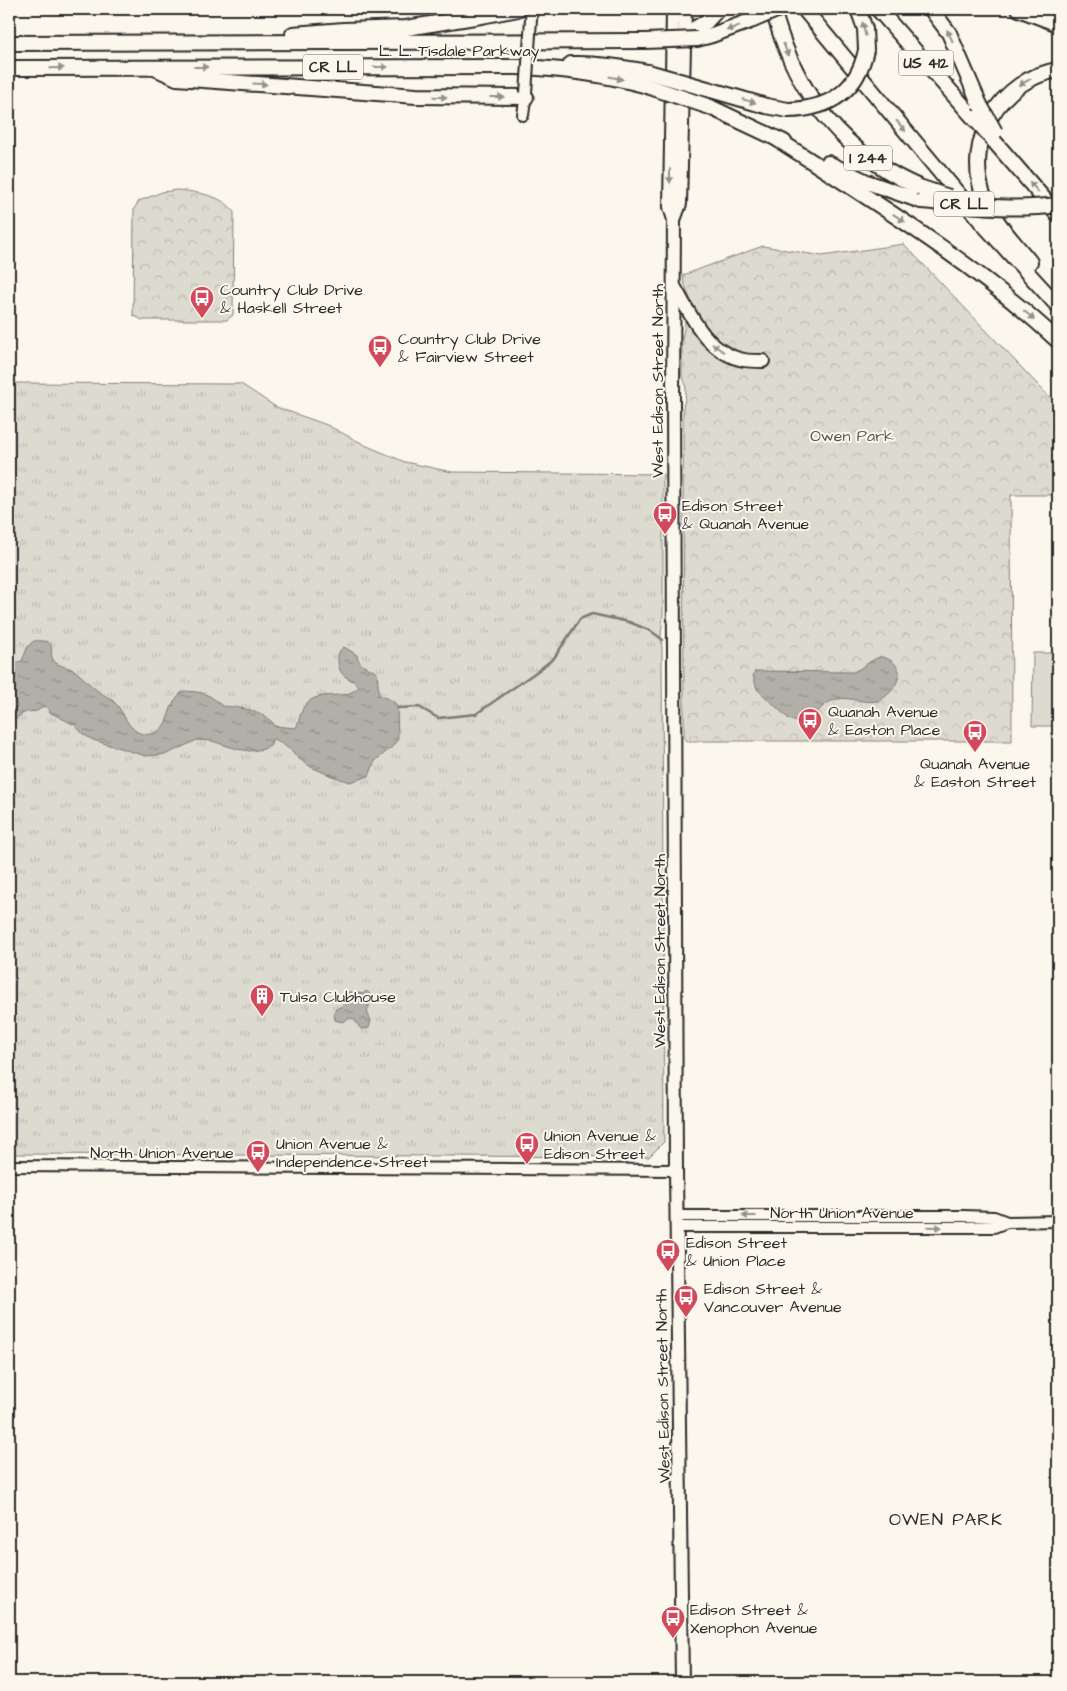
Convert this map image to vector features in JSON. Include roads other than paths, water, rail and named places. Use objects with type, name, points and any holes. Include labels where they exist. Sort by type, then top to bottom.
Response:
[{"type":"highway","points":[[200,43],[344,30],[406,28],[518,9]]},
{"type":"highway","name":"I 244","points":[[773,9],[778,30],[790,62],[813,102],[837,131],[862,153],[920,194]]},
{"type":"highway","name":"L. L. Tisdale Parkway","points":[[9,43],[645,41],[697,39],[779,9]]},
{"type":"highway","points":[[804,9],[984,225],[1058,306]]},
{"type":"highway","points":[[646,78],[711,90],[766,106],[788,110],[810,109],[822,106],[840,94],[856,78],[863,63],[866,50],[865,29],[858,9]]},
{"type":"highway","name":"US 412","points":[[878,9],[974,118],[994,136],[1010,159],[1058,215]]},
{"type":"highway","points":[[931,9],[949,33],[994,136]]},
{"type":"highway","points":[[1019,9],[1058,23]]},
{"type":"highway","points":[[1036,9],[1058,23]]},
{"type":"highway","points":[[645,41],[682,34],[700,26],[716,12]]},
{"type":"highway","name":"L. L. Tisdale Parkway","points":[[9,68],[515,67],[593,63],[619,66],[646,78]]},
{"type":"highway","points":[[152,67],[177,78],[416,96],[526,95]]},
{"type":"highway","points":[[1058,70],[1043,73],[1020,84],[1009,93],[986,123],[978,155],[978,173],[984,199],[995,218],[1058,299]]},
{"type":"highway","name":"CR LL","points":[[646,78],[867,182],[920,194],[1006,208],[1058,205]]},
{"type":"highway","points":[[777,139],[906,222],[956,257],[1058,341]]},
{"type":"main road","name":"West Edison Street North","points":[[673,9],[670,207],[674,220],[676,1222],[682,1682]]},
{"type":"main road","name":"West Edison Street North","points":[[674,220],[680,204],[685,9]]},
{"type":"main road","points":[[673,285],[697,327],[710,342],[725,352],[743,360],[763,362]]},
{"type":"street","points":[[523,115],[532,14]]},
{"type":"street","name":"North Union Avenue","points":[[9,1166],[676,1170]]},
{"type":"street","name":"North Union Avenue","points":[[676,1222],[994,1227],[1007,1222],[1058,1222]]},
{"type":"water","points":[[34,641],[43,641],[51,644],[53,659],[56,663],[77,672],[94,688],[116,704],[132,728],[140,733],[148,734],[160,730],[167,720],[174,701],[184,691],[205,694],[222,706],[243,708],[257,712],[269,719],[274,726],[296,728],[303,709],[313,699],[341,695],[354,691],[359,686],[343,674],[339,668],[339,653],[344,647],[357,655],[362,664],[377,673],[379,695],[393,701],[397,706],[398,739],[391,748],[375,761],[369,776],[350,782],[311,767],[277,740],[272,739],[271,744],[264,749],[250,751],[212,741],[197,740],[167,754],[146,756],[93,740],[83,734],[75,725],[49,712],[50,710],[44,706],[37,711],[26,712],[12,722],[9,722],[9,712],[17,706],[15,700],[9,695],[9,664],[22,661],[28,646]]},
{"type":"water","points":[[880,657],[891,661],[899,670],[895,686],[886,696],[871,702],[837,699],[825,705],[812,717],[803,722],[789,719],[757,689],[753,675],[755,671],[853,672]]},
{"type":"water","points":[[366,991],[373,1000],[373,1002],[370,1002],[368,1009],[368,1015],[371,1020],[369,1028],[361,1029],[353,1018],[342,1022],[335,1020],[334,1013],[336,1009],[343,1006],[344,998],[348,992],[363,994]]},
{"type":"waterway","points":[[398,708],[419,707],[438,718],[476,714],[554,658],[580,619],[592,614],[629,622],[651,631],[663,640]]},
{"type":"place","name":"Country Club Drive & Haskell Street","points":[[202,319]]},
{"type":"place","name":"Country Club Drive & Fairview Street","points":[[380,368]]},
{"type":"place","name":"Edison Street & Quanah Avenue","points":[[665,535]]},
{"type":"place","name":"Quanah Avenue & Easton Place","points":[[810,741]]},
{"type":"place","name":"Quanah Avenue & Easton Street","points":[[975,753]]},
{"type":"place","name":"Tulsa Clubhouse","points":[[262,1017]]},
{"type":"place","name":"Union Avenue & Edison Street","points":[[527,1165]]},
{"type":"place","name":"Union Avenue & Independence Street","points":[[258,1173]]},
{"type":"place","name":"Edison Street & Union Place","points":[[668,1272]]},
{"type":"place","name":"Edison Street & Vancouver Avenue","points":[[686,1318]]},
{"type":"place","name":"Edison Street & Xenophon Avenue","points":[[673,1639]]},
{"type":"district","name":"OWEN PARK","points":[[946,1519]]},
{"type":"park label","name":"Owen Park","points":[[852,435]]}]
